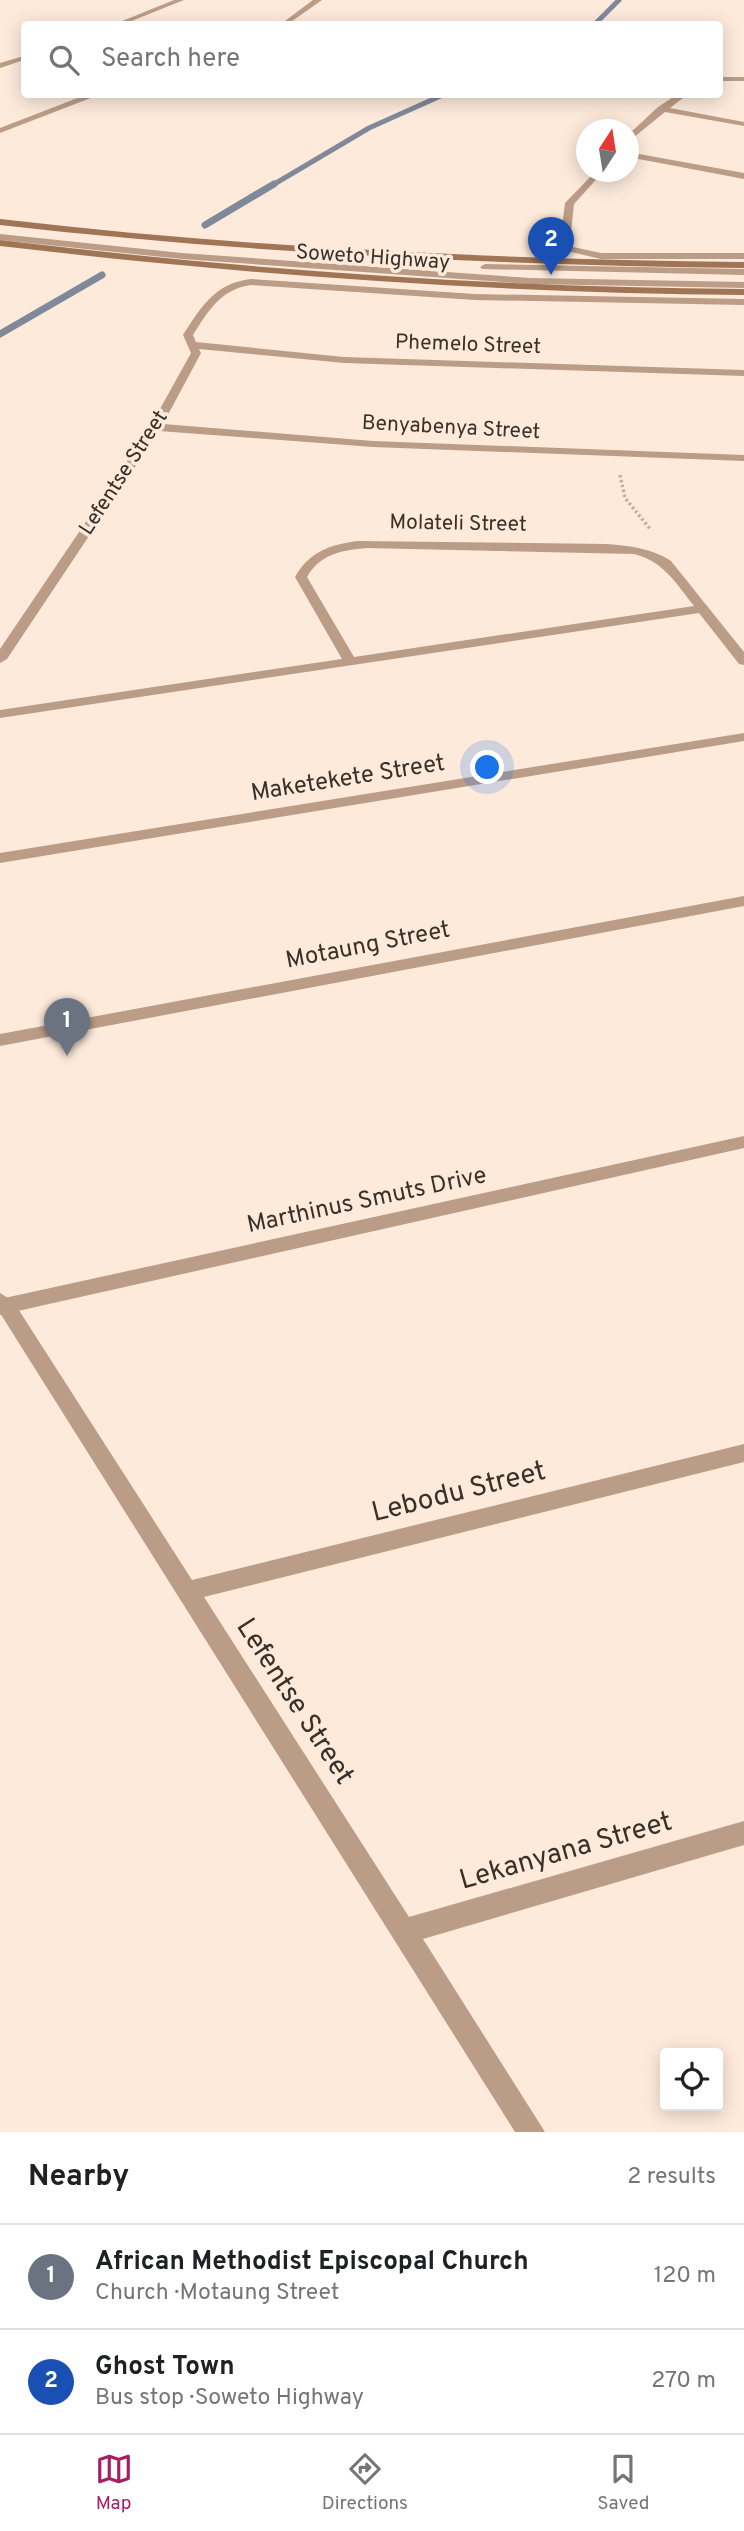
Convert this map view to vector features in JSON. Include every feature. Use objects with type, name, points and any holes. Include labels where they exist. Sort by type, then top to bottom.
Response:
[{"type":"main road","name":"Soweto Highway","points":[[0,222],[215,243],[391,256],[744,265]]},
{"type":"main road","name":"Soweto Highway","points":[[0,243],[225,266],[481,285],[744,292]]},
{"type":"street","points":[[127,21],[180,0]]},
{"type":"street","points":[[288,21],[318,0]]},
{"type":"street","points":[[0,66],[21,59]]},
{"type":"street","points":[[723,79],[744,79]]},
{"type":"street","points":[[0,131],[87,98]]},
{"type":"street","points":[[639,130],[678,98]]},
{"type":"street","points":[[661,110],[744,124]]},
{"type":"street","points":[[639,156],[744,176]]},
{"type":"street","points":[[590,182],[570,203],[565,242],[570,249],[601,256],[744,256]]},
{"type":"street","name":"Soweto Highway","points":[[0,228],[146,244],[332,259],[573,270],[744,272]]},
{"type":"street","name":"Soweto Highway","points":[[0,237],[169,255],[530,281],[744,285]]},
{"type":"street","name":"Lefentse Street","points":[[0,659],[156,427],[196,353],[188,335],[218,293],[228,285],[251,282],[475,297],[744,302]]},
{"type":"street","name":"Phemelo Street","points":[[192,345],[344,360],[744,373]]},
{"type":"street","name":"Benyabenya Street","points":[[156,427],[317,441],[744,458]]},
{"type":"street","name":"Molateli Street","points":[[351,663],[301,577],[314,558],[335,548],[367,544],[583,547],[634,550],[653,555]]},
{"type":"street","points":[[653,555],[667,564],[702,609],[737,644],[744,661]]},
{"type":"street","points":[[0,714],[702,609]]},
{"type":"street","name":"Maketekete Street","points":[[0,858],[744,737]]},
{"type":"street","name":"Motaung Street","points":[[0,1040],[744,901]]},
{"type":"street","name":"Marthinus Smuts Drive","points":[[2,1305],[744,1142]]},
{"type":"street","name":"Lefentse Street","points":[[2,1305],[188,1591],[531,2132]]},
{"type":"street","name":"Lebodu Street","points":[[188,1591],[744,1453]]},
{"type":"street","name":"Lekanyana Street","points":[[405,1931],[744,1833]]},
{"type":"path","points":[[615,454],[625,498],[663,546],[653,555]]},
{"type":"waterway","points":[[598,21],[619,0]]},
{"type":"waterway","points":[[271,186],[369,128],[436,98]]},
{"type":"waterway","points":[[205,225],[274,184]]},
{"type":"waterway","points":[[0,334],[102,275]]},
{"type":"place","name":"Ghost Town","points":[[551,275]]},
{"type":"place","name":"African Methodist Episcopal Church","points":[[67,1056]]}]
